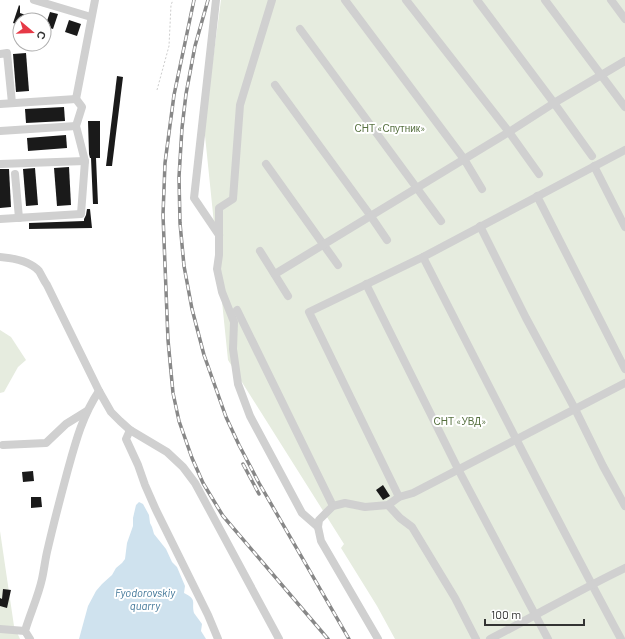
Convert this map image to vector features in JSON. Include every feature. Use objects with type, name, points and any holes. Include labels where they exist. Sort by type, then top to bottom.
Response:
[{"type":"street","points":[[34,0],[91,17]]},
{"type":"street","points":[[0,219],[81,214],[85,161],[76,126],[82,107],[76,99],[95,0]]},
{"type":"street","points":[[216,0],[202,115],[194,198],[220,236]]},
{"type":"street","points":[[272,0],[240,105],[233,199],[219,208],[220,255],[217,269],[222,292],[234,322],[233,349],[238,384],[250,416],[302,513],[318,527]]},
{"type":"street","points":[[345,0],[464,159],[482,189]]},
{"type":"street","points":[[406,0],[509,132],[539,174]]},
{"type":"street","points":[[477,0],[592,156]]},
{"type":"street","points":[[544,0],[625,107]]},
{"type":"street","points":[[611,0],[625,19]]},
{"type":"street","points":[[300,29],[441,221]]},
{"type":"street","points":[[0,54],[7,53],[12,103]]},
{"type":"street","points":[[274,274],[625,61]]},
{"type":"street","points":[[275,85],[387,240]]},
{"type":"street","points":[[0,104],[76,99]]},
{"type":"street","points":[[0,131],[76,126]]},
{"type":"street","points":[[399,497],[309,312],[423,256],[625,150]]},
{"type":"street","points":[[0,164],[85,161]]},
{"type":"street","points":[[266,164],[338,265]]},
{"type":"street","points":[[594,166],[625,227]]},
{"type":"street","points":[[15,174],[19,218]]},
{"type":"street","points":[[537,196],[625,369]]},
{"type":"street","points":[[480,226],[526,318],[625,506]]},
{"type":"street","points":[[260,251],[288,296]]},
{"type":"street","points":[[423,256],[516,439],[622,639]]},
{"type":"street","points":[[0,257],[26,262],[38,270],[111,412],[130,430],[167,452],[183,467],[194,483],[279,639]]},
{"type":"street","points":[[366,284],[458,469],[548,639]]},
{"type":"street","points":[[237,310],[333,506]]},
{"type":"street","points":[[378,639],[322,541],[318,527],[319,520],[333,506],[345,503],[365,507],[388,505],[399,497],[413,493],[625,383]]},
{"type":"street","points":[[30,639],[25,631],[42,578],[70,460],[86,411],[99,391]]},
{"type":"street","points":[[3,445],[46,443],[66,424],[86,411]]},
{"type":"street","points":[[130,430],[126,439],[145,485],[208,615],[218,639]]},
{"type":"street","points":[[388,505],[400,518],[412,527],[455,598],[476,639]]},
{"type":"street","points":[[490,639],[625,568]]},
{"type":"street","points":[[0,629],[25,631]]},
{"type":"path","points":[[157,90],[169,46],[171,5],[173,0]]},
{"type":"green space","name":"СНТ «УВД»","points":[[221,0],[625,0],[625,639],[395,639],[377,606],[341,548],[344,544],[228,360],[204,126]]},
{"type":"green space","points":[[0,330],[11,337],[26,360],[18,367],[4,392],[0,393]]},
{"type":"green space","points":[[0,531],[14,626],[20,639],[0,639]]},
{"type":"water","name":"Fyodorovskiy quarry","points":[[139,502],[143,504],[149,515],[154,534],[166,549],[172,562],[177,567],[185,586],[184,593],[193,600],[194,613],[202,624],[201,631],[206,639],[79,639],[88,606],[96,591],[125,559],[127,543],[133,526],[136,505]]},
{"type":"building","points":[[19,5],[20,12],[17,12]]},
{"type":"building","points":[[52,12],[58,14],[52,29]]},
{"type":"building","points":[[69,20],[81,24],[77,36],[65,32]]},
{"type":"building","points":[[26,53],[29,91],[16,92],[13,54]]},
{"type":"building","points":[[117,76],[123,77],[112,166],[106,166]]},
{"type":"building","points":[[64,107],[65,121],[26,123],[25,109]]},
{"type":"building","points":[[88,121],[100,121],[100,158],[96,158],[98,204],[93,204]]},
{"type":"building","points":[[66,135],[67,148],[28,151],[27,138]]},
{"type":"building","points":[[69,167],[71,205],[57,206],[54,168]]},
{"type":"building","points":[[35,168],[38,205],[26,206],[23,169]]},
{"type":"building","points":[[0,169],[9,169],[11,207],[0,208]]},
{"type":"building","points":[[87,209],[90,209],[92,228],[29,229],[29,223],[84,221]]},
{"type":"building","points":[[33,471],[34,481],[23,482],[22,472]]},
{"type":"building","points":[[383,485],[390,496],[383,500],[376,490]]},
{"type":"building","points":[[31,497],[41,497],[42,507],[31,508]]},
{"type":"building","points":[[3,589],[11,590],[7,608],[0,606],[0,598],[2,599]]},
{"type":"railway","points":[[194,0],[174,95],[165,163],[163,215],[168,340],[173,393],[179,421],[192,458],[203,483],[223,516],[328,639]]},
{"type":"railway","points":[[208,0],[195,46],[186,94],[179,177],[180,223],[184,266],[192,309],[204,355],[226,417],[239,445],[259,483],[349,639]]},
{"type":"railway","points":[[243,464],[259,494]]},
{"type":"park label","name":"СНТ «Спутник»","points":[[390,128]]}]
